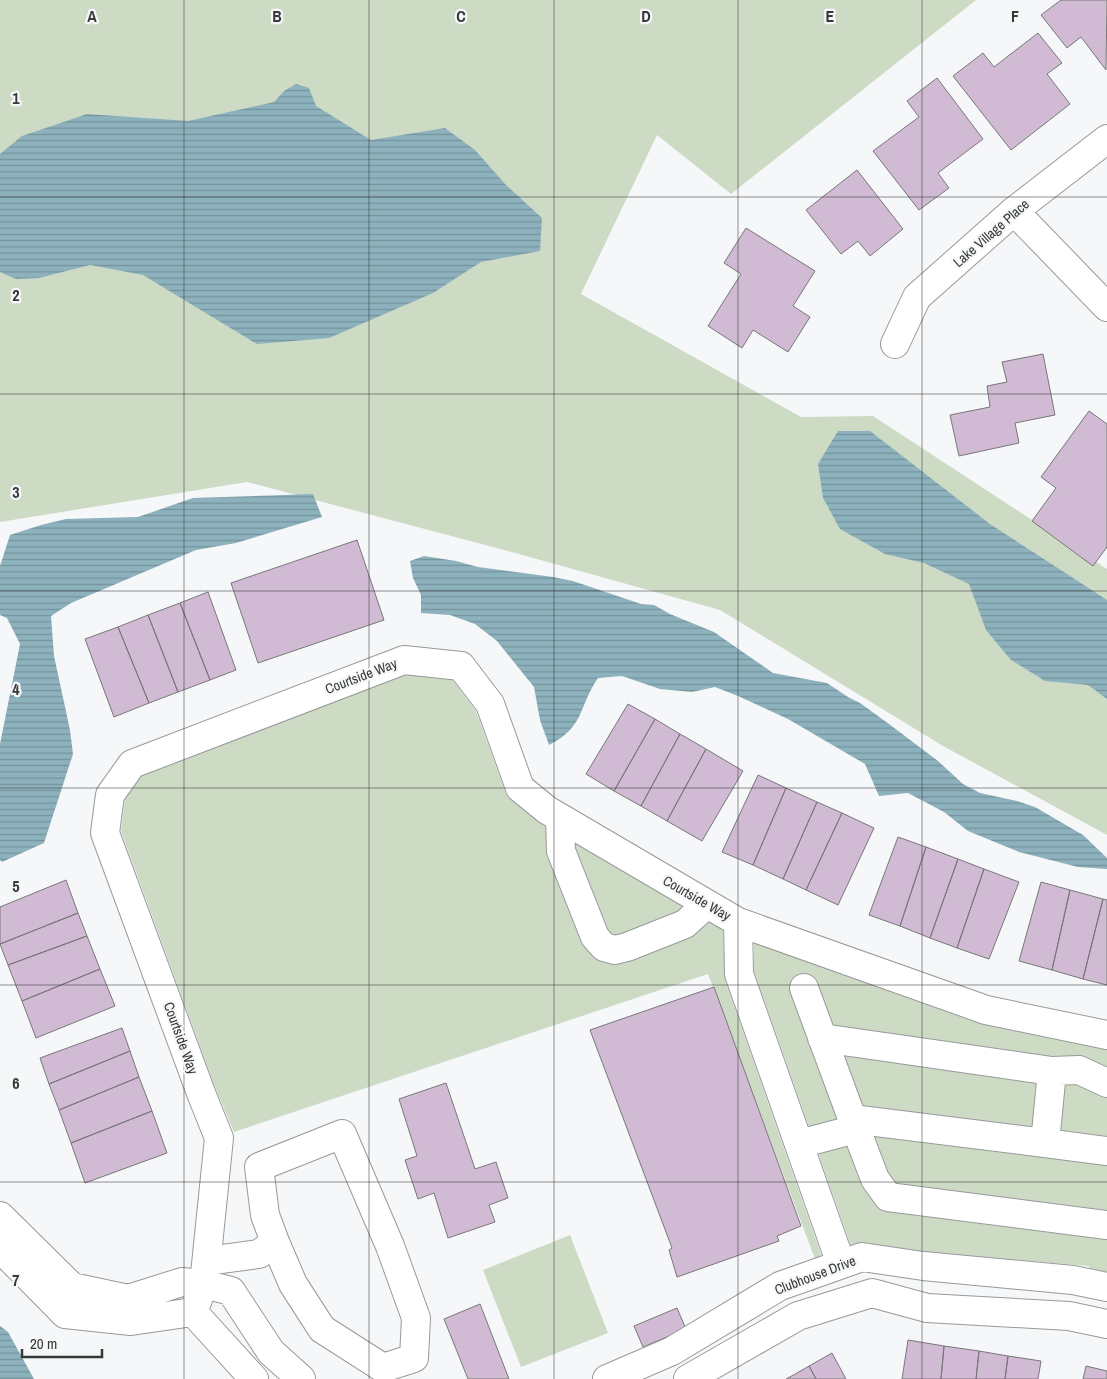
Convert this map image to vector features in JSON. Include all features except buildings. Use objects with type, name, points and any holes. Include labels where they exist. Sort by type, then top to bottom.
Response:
[{"type":"street","name":"Lake Village Place","points":[[896,344],[917,297],[1014,211],[1107,139]]},
{"type":"street","points":[[1014,211],[1107,307]]},
{"type":"street","name":"Courtside Way","points":[[193,1312],[205,1272],[219,1138],[105,833],[110,795],[132,764],[404,660],[462,666],[490,704],[520,788],[560,818],[738,922],[986,1010],[1107,1035]]},
{"type":"street","points":[[560,818],[561,851],[595,937],[604,947],[615,950],[627,948],[685,924],[707,904]]},
{"type":"street","points":[[738,922],[739,974],[841,1264]]},
{"type":"street","points":[[804,988],[875,1179],[888,1197],[1107,1224]]},
{"type":"street","points":[[822,1038],[1052,1071],[1079,1070],[1107,1083]]},
{"type":"street","points":[[1045,1143],[1052,1071]]},
{"type":"street","points":[[799,1144],[854,1124],[1107,1151]]},
{"type":"street","points":[[342,1134],[390,1246],[416,1318],[414,1358],[383,1368],[322,1329],[293,1284],[275,1242],[265,1215],[259,1167],[342,1134]]},
{"type":"street","points":[[0,1216],[72,1286],[128,1299],[259,1254],[275,1242]]},
{"type":"street","points":[[0,1248],[65,1314],[131,1321],[193,1312],[254,1379]]},
{"type":"street","name":"Clubhouse Drive","points":[[607,1379],[672,1351],[780,1286],[862,1257],[923,1266],[1073,1280],[1107,1287]]},
{"type":"street","points":[[205,1272],[231,1292],[272,1352],[301,1379]]},
{"type":"street","points":[[1069,1316],[1073,1280]]},
{"type":"street","points":[[688,1379],[798,1316],[872,1293],[927,1308],[1069,1316],[1107,1324]]},
{"type":"green space","points":[[0,0],[976,0],[731,194],[657,135],[581,294],[801,417],[873,416],[1107,569],[1107,835],[943,746],[720,610],[508,551],[247,482],[0,522]]},
{"type":"green space","points":[[405,674],[452,679],[476,711],[506,794],[538,822],[723,930],[725,980],[822,1257],[815,1259],[708,974],[234,1132],[215,1087],[121,831],[125,799],[141,775]]},
{"type":"green space","points":[[754,943],[982,1023],[1107,1049],[1107,1273],[1089,1269],[1089,1266],[926,1252],[865,1243],[851,1246],[754,971]]},
{"type":"green space","points":[[570,1235],[608,1333],[521,1367],[483,1270]]},
{"type":"water","points":[[296,84],[309,88],[316,106],[371,140],[445,128],[475,150],[506,185],[542,218],[540,251],[481,262],[433,293],[329,338],[257,344],[143,275],[90,265],[39,278],[16,279],[0,272],[0,154],[22,136],[87,114],[188,121],[274,102],[284,91]]},
{"type":"water","points":[[838,431],[870,431],[990,524],[1107,600],[1107,699],[1088,685],[1045,681],[1011,660],[986,630],[969,584],[924,563],[885,554],[840,529],[823,498],[818,464]]},
{"type":"water","points":[[313,494],[322,517],[236,543],[196,550],[71,603],[51,616],[54,656],[70,730],[73,754],[44,843],[2,862],[0,860],[0,744],[20,644],[7,618],[0,615],[0,566],[10,535],[66,519],[138,517],[193,498]]},
{"type":"water","points":[[424,556],[478,567],[573,581],[641,604],[654,605],[670,614],[714,632],[773,673],[827,683],[860,703],[889,724],[938,761],[963,784],[980,793],[1035,807],[1083,835],[1107,858],[1107,869],[1078,867],[1019,852],[968,831],[944,812],[908,793],[879,796],[865,764],[788,719],[715,687],[692,692],[660,689],[622,676],[598,678],[575,724],[561,738],[549,745],[540,720],[534,687],[497,641],[475,624],[450,615],[421,613],[421,595],[413,578],[410,561]]},
{"type":"water","points":[[0,1326],[8,1332],[34,1379],[0,1379]]}]
